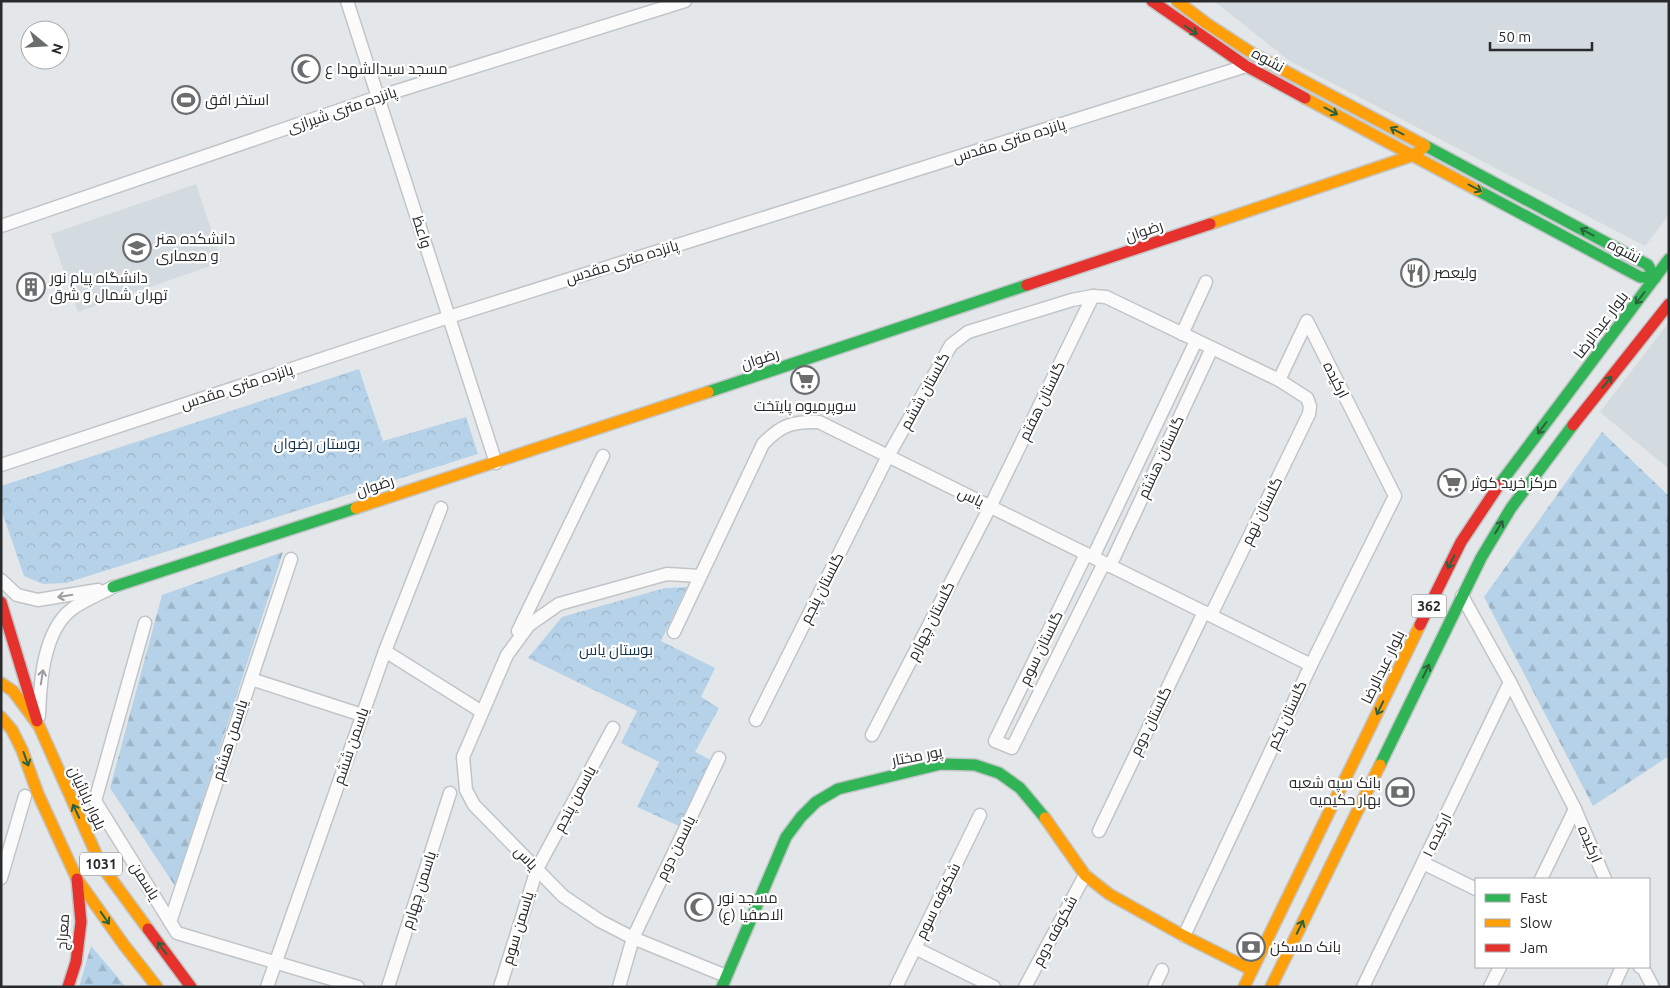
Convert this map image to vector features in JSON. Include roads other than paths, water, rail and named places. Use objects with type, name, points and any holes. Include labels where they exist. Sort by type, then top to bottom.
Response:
[{"type":"main road","name":"نشوه","points":[[1152,1],[1246,66],[1640,277],[1655,278]]},
{"type":"main road","name":"نشوه","points":[[1177,1],[1206,23],[1255,55],[1648,265],[1655,278]]},
{"type":"main road","points":[[1246,66],[1255,55]]},
{"type":"main road","points":[[1414,155],[1425,146]]},
{"type":"main road","name":"رضوان","points":[[113,587],[496,463],[1414,155]]},
{"type":"main road","name":"بلوار عبدالرضا","points":[[1271,987],[1480,558],[1576,402],[1669,259]]},
{"type":"main road","points":[[1655,278],[1668,285]]},
{"type":"main road","name":"بلوار عبدالرضا","points":[[1244,987],[1462,542],[1491,495],[1669,304]]},
{"type":"main road","name":"بلوار بابائیان","points":[[1,602],[39,726],[101,864],[191,987]]},
{"type":"main road","points":[[1,683],[13,691],[39,726]]},
{"type":"main road","name":"1031","points":[[1,717],[12,730],[22,750],[38,794],[77,879],[124,945],[157,987]]},
{"type":"main road","name":"پور مختار","points":[[724,982],[786,838],[816,802],[838,789],[941,764],[975,764],[999,773],[1020,788],[1051,825],[1085,875],[1109,894],[1184,936],[1252,970]]},
{"type":"main road","name":"معراج","points":[[68,987],[76,962],[82,922],[77,879]]},
{"type":"street","name":"واعظ","points":[[347,1],[496,463]]},
{"type":"street","name":"پانزده متری شیرازی","points":[[1,226],[378,97],[685,1]]},
{"type":"street","name":"پانزده متری مقدس","points":[[1,465],[449,317],[1246,66]]},
{"type":"street","points":[[1182,334],[1206,282]]},
{"type":"street","points":[[1093,296],[1106,297],[1279,380]]},
{"type":"street","name":"گلستان ششم","points":[[888,456],[951,344],[968,332],[1072,300],[1093,296]]},
{"type":"street","name":"گلستان هفتم","points":[[990,506],[1093,296]]},
{"type":"street","name":"ارکیده","points":[[1279,380],[1306,321],[1396,496]]},
{"type":"street","name":"گلستان هشتم","points":[[1098,560],[1196,341]]},
{"type":"street","name":"گلستان هشتم","points":[[1098,560],[1212,348]]},
{"type":"street","name":"گلستان نهم","points":[[1207,614],[1309,414],[1310,406],[1306,398],[1279,380]]},
{"type":"street","name":"یاس","points":[[674,632],[763,444],[774,433],[788,425],[804,421],[819,422],[1311,665]]},
{"type":"street","name":"یاس","points":[[603,456],[506,655],[463,757],[466,790],[474,805],[563,896],[600,921],[724,982]]},
{"type":"street","name":"گلستان پنجم","points":[[756,720],[888,456]]},
{"type":"street","name":"گلستان یکم","points":[[1184,936],[1311,665],[1396,496]]},
{"type":"street","name":"گلستان چهارم","points":[[872,735],[990,506]]},
{"type":"street","name":"یاسمن ششم","points":[[267,987],[385,651],[441,508]]},
{"type":"street","name":"یاسمن هشتم","points":[[170,922],[291,559]]},
{"type":"street","name":"گلستان سوم","points":[[1098,560],[1012,748],[995,741],[1098,560]]},
{"type":"street","name":"یاس","points":[[506,655],[529,625],[559,604],[667,574],[700,576]]},
{"type":"street","points":[[1,580],[17,595],[38,600],[113,587]]},
{"type":"street","points":[[39,726],[40,681],[48,647],[58,626],[72,609],[113,587]]},
{"type":"street","name":"ارکیده","points":[[1462,596],[1510,682],[1575,809],[1605,878]]},
{"type":"street","name":"گلستان دوم","points":[[1099,831],[1207,614]]},
{"type":"street","name":"یاسمن","points":[[145,623],[96,801],[177,933],[358,987]]},
{"type":"street","points":[[385,651],[482,712]]},
{"type":"street","points":[[251,679],[362,715]]},
{"type":"street","name":"ارکیده ۱","points":[[1363,987],[1510,682]]},
{"type":"street","name":"یاسمن پنجم","points":[[537,870],[613,728]]},
{"type":"street","name":"یاسمن دوم","points":[[619,987],[633,938],[718,758]]},
{"type":"street","name":"یاسمن چهارم","points":[[388,987],[450,793]]},
{"type":"street","points":[[1,878],[25,796]]},
{"type":"street","points":[[1541,878],[1575,809]]},
{"type":"street","name":"شکوفه سوم","points":[[896,987],[980,815]]},
{"type":"street","points":[[1423,863],[1475,889]]},
{"type":"street","name":"یاسمن سوم","points":[[500,987],[537,870]]},
{"type":"street","name":"شکوفه دوم","points":[[1024,987],[1085,875]]},
{"type":"street","points":[[915,948],[994,987]]},
{"type":"street","points":[[1490,987],[1500,968]]},
{"type":"street","points":[[1613,987],[1622,968]]},
{"type":"street","points":[[1643,968],[1653,987]]},
{"type":"street","points":[[1154,987],[1162,970]]},
{"type":"place","name":"مسجد سیدالشهدا ع","points":[[306,69]]},
{"type":"place","name":"استخر افق","points":[[186,100]]},
{"type":"place","name":"دانشکده هنر و معماری","points":[[137,248]]},
{"type":"place","name":"ولیعصر","points":[[1415,273]]},
{"type":"place","name":"دانشگاه پیام نور تهران شمال و شرق","points":[[31,287]]},
{"type":"place","name":"سوپرمیوه پایتخت","points":[[805,380]]},
{"type":"place","name":"مرکز خرید کوثر","points":[[1452,483]]},
{"type":"place","name":"بانک سپه شعبه بهار حکیمیه","points":[[1400,792]]},
{"type":"place","name":"مسجد نور الاصفیا (ع)","points":[[699,907]]},
{"type":"place","name":"بانک مسکن","points":[[1251,947]]},
{"type":"park label","name":"بوستان رضوان","points":[[317,444]]},
{"type":"park label","name":"بوستان یاس","points":[[616,650]]}]
